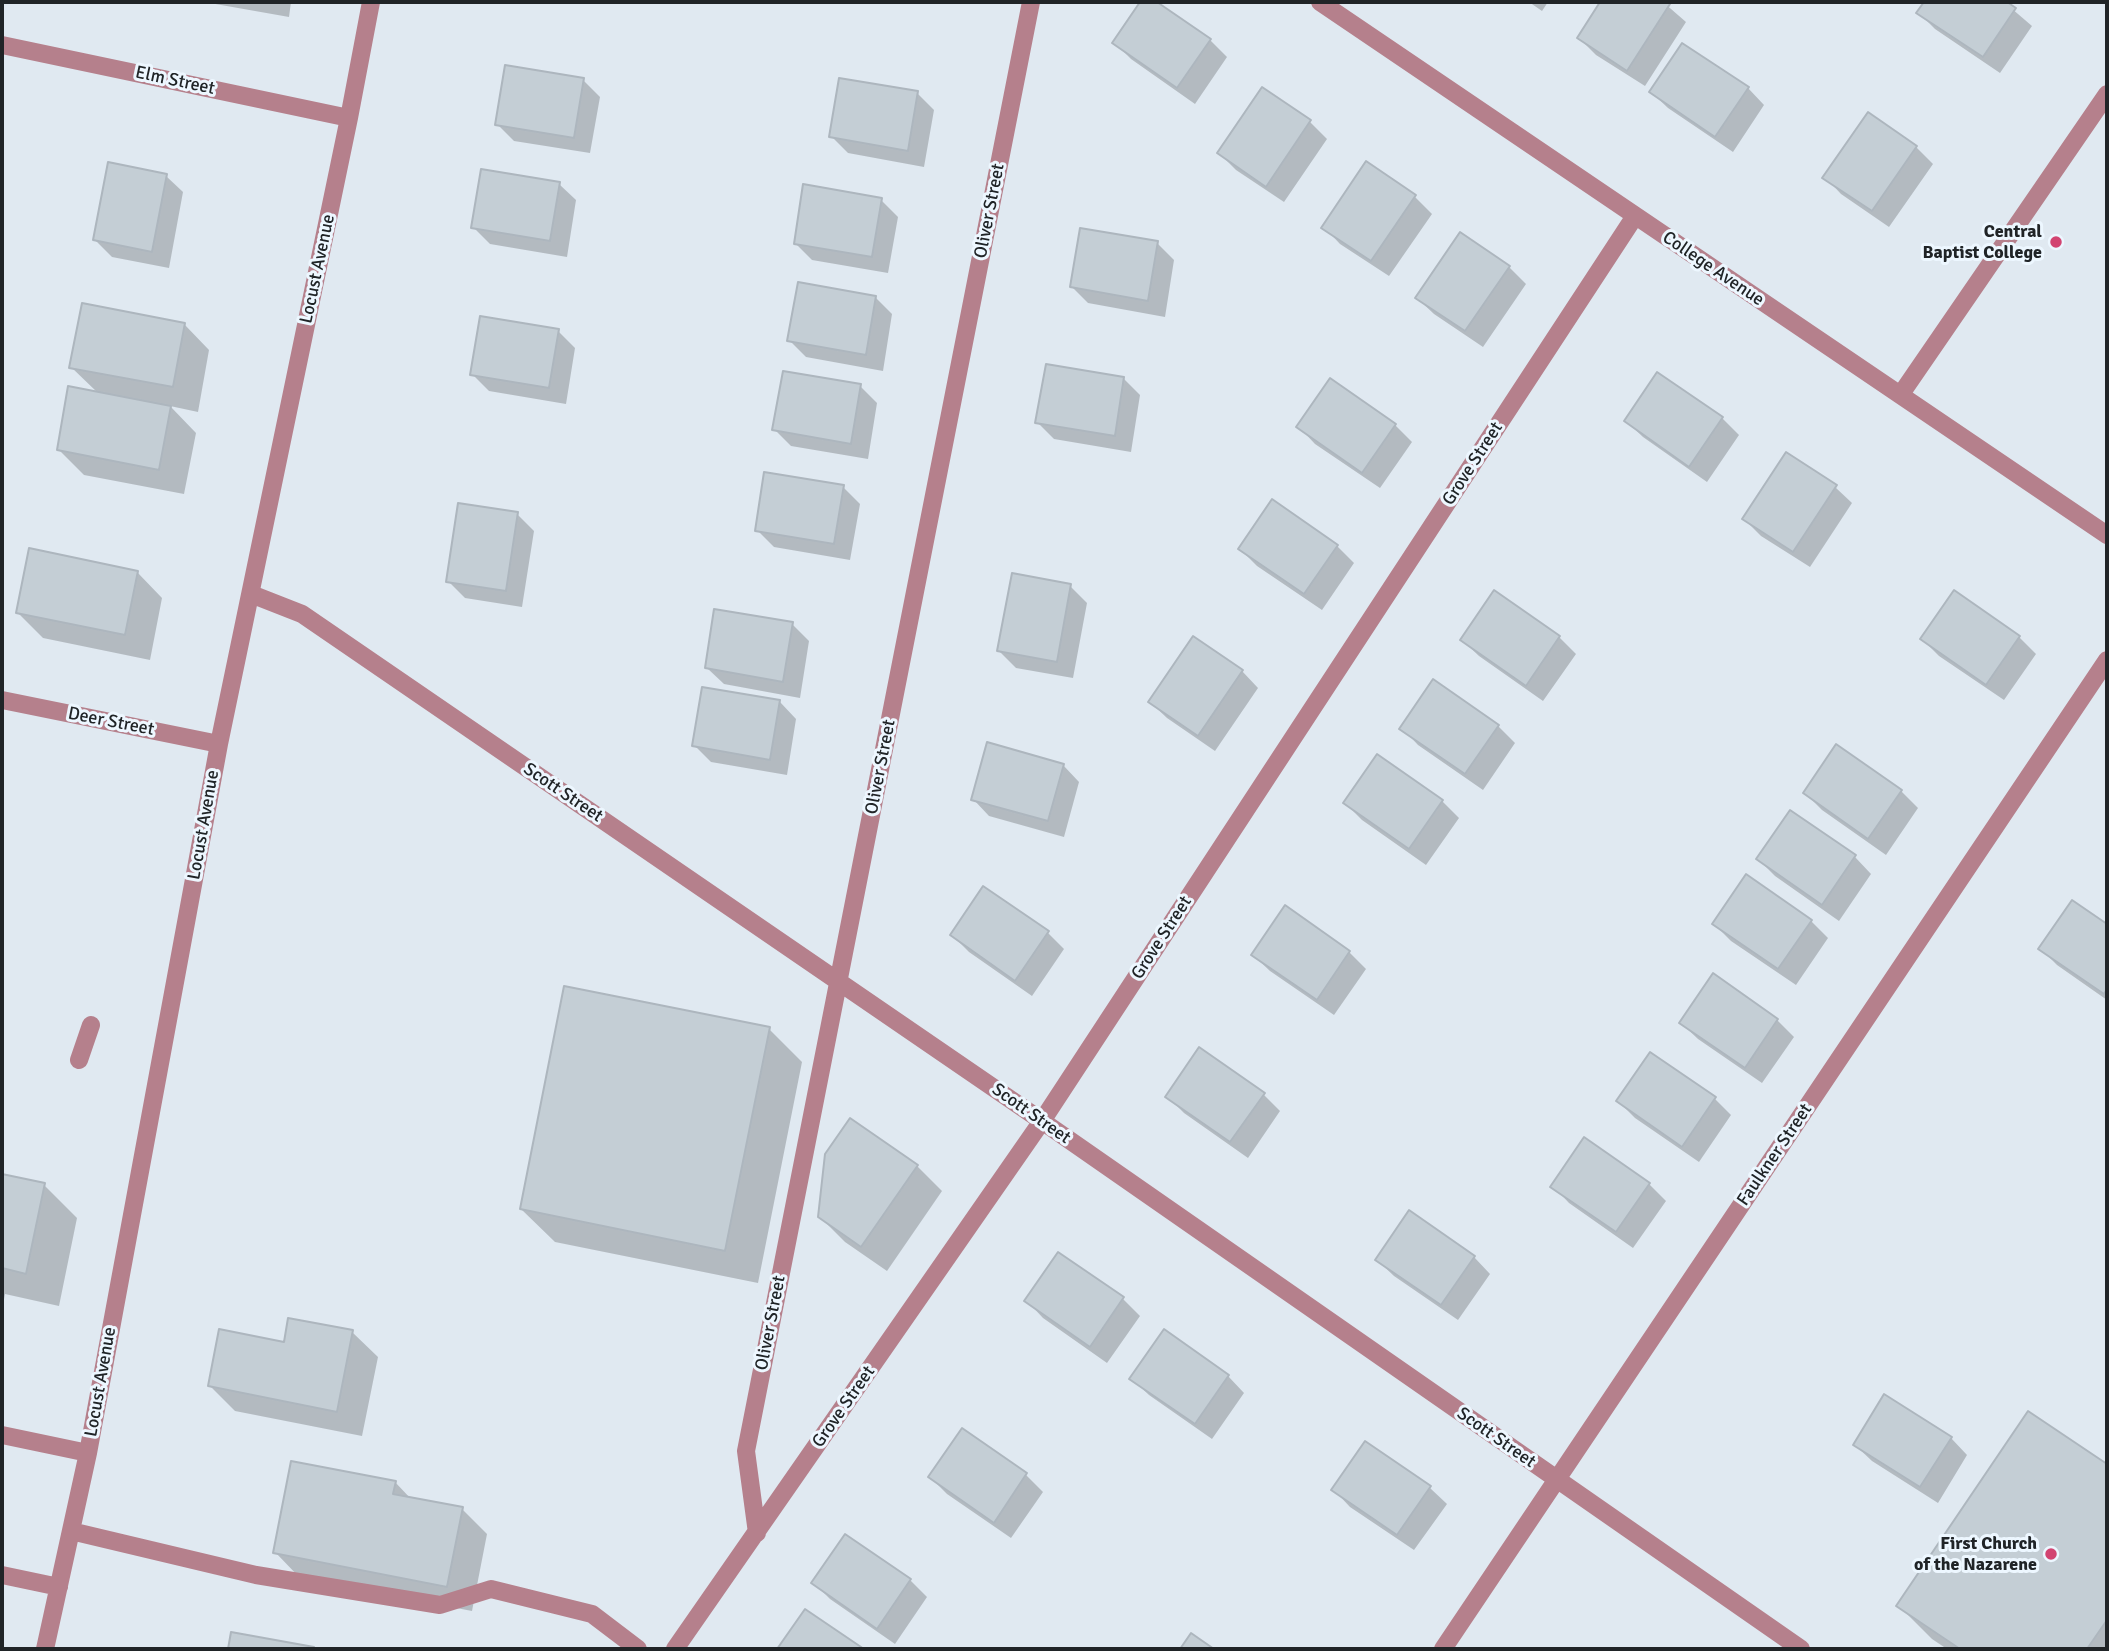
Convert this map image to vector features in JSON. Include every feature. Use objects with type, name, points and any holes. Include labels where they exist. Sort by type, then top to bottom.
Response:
[{"type":"street","name":"Locust Avenue","points":[[45,1649],[88,1454],[219,744],[371,2]]},
{"type":"street","name":"Oliver Street","points":[[757,1533],[746,1451],[1031,2]]},
{"type":"street","name":"College Avenue","points":[[1320,2],[2107,535]]},
{"type":"street","name":"Elm Street","points":[[2,45],[349,118]]},
{"type":"street","points":[[1901,394],[2107,94]]},
{"type":"street","name":"Grove Street","points":[[675,1649],[1042,1121],[1635,216]]},
{"type":"street","name":"Scott Street","points":[[251,594],[302,614],[1042,1121],[1801,1649]]},
{"type":"street","name":"Faulkner Street","points":[[1443,1649],[2107,660]]},
{"type":"street","name":"Deer Street","points":[[2,700],[219,744]]},
{"type":"street","points":[[79,1060],[91,1025]]},
{"type":"street","points":[[2,1435],[88,1454]]},
{"type":"street","points":[[71,1531],[256,1575],[440,1605],[491,1589],[592,1614],[638,1649]]},
{"type":"street","points":[[2,1574],[59,1587]]},
{"type":"building","points":[[1140,2],[1157,2],[1211,39],[1177,88],[1112,43]]},
{"type":"building","points":[[1600,2],[1670,4],[1627,71],[1577,38]]},
{"type":"building","points":[[1924,2],[2007,2],[2016,8],[1983,57],[1916,13]]},
{"type":"building","points":[[1682,43],[1749,87],[1715,137],[1649,92]]},
{"type":"building","points":[[505,65],[584,78],[574,138],[495,125]]},
{"type":"building","points":[[839,78],[918,91],[908,151],[829,137]]},
{"type":"building","points":[[1262,87],[1311,120],[1266,187],[1217,153]]},
{"type":"building","points":[[1868,112],[1917,146],[1872,211],[1822,178]]},
{"type":"building","points":[[1366,161],[1416,195],[1371,261],[1321,228]]},
{"type":"building","points":[[108,162],[167,174],[152,252],[93,240]]},
{"type":"building","points":[[481,169],[560,182],[550,241],[471,228]]},
{"type":"building","points":[[803,184],[882,198],[872,257],[794,244]]},
{"type":"building","points":[[1080,228],[1158,241],[1148,301],[1070,287]]},
{"type":"building","points":[[1460,232],[1510,266],[1465,331],[1415,298]]},
{"type":"building","points":[[798,282],[876,296],[866,355],[787,341]]},
{"type":"building","points":[[82,303],[185,323],[173,387],[69,368]]},
{"type":"building","points":[[480,316],[559,329],[549,388],[470,375]]},
{"type":"building","points":[[1046,364],[1124,377],[1115,436],[1035,423]]},
{"type":"building","points":[[783,371],[861,384],[851,444],[772,430]]},
{"type":"building","points":[[1657,372],[1723,417],[1689,467],[1624,421]]},
{"type":"building","points":[[1330,378],[1396,424],[1362,473],[1296,427]]},
{"type":"building","points":[[68,386],[171,406],[159,470],[57,450]]},
{"type":"building","points":[[1786,452],[1837,485],[1793,552],[1742,519]]},
{"type":"building","points":[[764,472],[844,485],[834,544],[755,531]]},
{"type":"building","points":[[1272,499],[1338,545],[1304,594],[1238,549]]},
{"type":"building","points":[[458,503],[518,512],[506,591],[446,582]]},
{"type":"building","points":[[29,548],[138,571],[125,635],[16,613]]},
{"type":"building","points":[[1012,573],[1071,584],[1057,662],[997,651]]},
{"type":"building","points":[[1494,590],[1560,636],[1526,686],[1460,640]]},
{"type":"building","points":[[1954,590],[2020,636],[1986,685],[1920,639]]},
{"type":"building","points":[[714,609],[793,622],[783,682],[705,668]]},
{"type":"building","points":[[1193,636],[1243,670],[1198,736],[1148,702]]},
{"type":"building","points":[[1433,679],[1499,725],[1465,774],[1399,729]]},
{"type":"building","points":[[702,687],[780,700],[770,760],[692,746]]},
{"type":"building","points":[[987,742],[1064,764],[1048,821],[971,800]]},
{"type":"building","points":[[1836,744],[1902,790],[1868,839],[1803,793]]},
{"type":"building","points":[[1377,754],[1443,800],[1409,849],[1343,803]]},
{"type":"building","points":[[1790,810],[1856,855],[1822,905],[1756,859]]},
{"type":"building","points":[[1746,874],[1812,920],[1778,969],[1712,924]]},
{"type":"building","points":[[983,886],[1049,931],[1015,981],[950,935]]},
{"type":"building","points":[[2072,900],[2107,924],[2107,989],[2104,994],[2038,949]]},
{"type":"building","points":[[1285,905],[1350,951],[1317,1000],[1251,955]]},
{"type":"building","points":[[1713,973],[1778,1019],[1745,1068],[1679,1023]]},
{"type":"building","points":[[564,986],[770,1027],[725,1251],[520,1209]]},
{"type":"building","points":[[1199,1047],[1265,1093],[1230,1142],[1165,1097]]},
{"type":"building","points":[[1650,1052],[1716,1097],[1682,1147],[1616,1101]]},
{"type":"building","points":[[850,1118],[918,1165],[861,1247],[818,1217],[825,1154]]},
{"type":"building","points":[[1584,1137],[1650,1183],[1616,1232],[1550,1187]]},
{"type":"building","points":[[2,1174],[45,1183],[26,1274],[2,1268]]},
{"type":"building","points":[[1409,1210],[1475,1256],[1441,1305],[1375,1260]]},
{"type":"building","points":[[1058,1252],[1124,1297],[1090,1347],[1024,1301]]},
{"type":"building","points":[[288,1318],[353,1330],[337,1412],[208,1386],[219,1329],[284,1342]]},
{"type":"building","points":[[1164,1329],[1229,1375],[1195,1424],[1129,1379]]},
{"type":"building","points":[[1884,1394],[1952,1437],[1920,1487],[1853,1445]]},
{"type":"building","points":[[2028,1411],[2107,1464],[2107,1620],[2087,1649],[1960,1649],[1896,1606]]},
{"type":"building","points":[[962,1428],[1027,1473],[994,1523],[928,1477]]},
{"type":"building","points":[[1365,1441],[1431,1486],[1397,1535],[1331,1490]]},
{"type":"building","points":[[291,1461],[396,1481],[393,1494],[463,1507],[447,1587],[273,1553]]},
{"type":"building","points":[[845,1534],[911,1579],[877,1629],[811,1583]]},
{"type":"building","points":[[805,1609],[864,1649],[777,1649]]},
{"type":"building","points":[[231,1632],[314,1647],[314,1649],[228,1649]]},
{"type":"building","points":[[1191,1633],[1214,1649],[1180,1649]]},
{"type":"place","name":"Central Baptist College","points":[[2056,242]]},
{"type":"place","name":"First Church of the Nazarene","points":[[2051,1554]]}]
